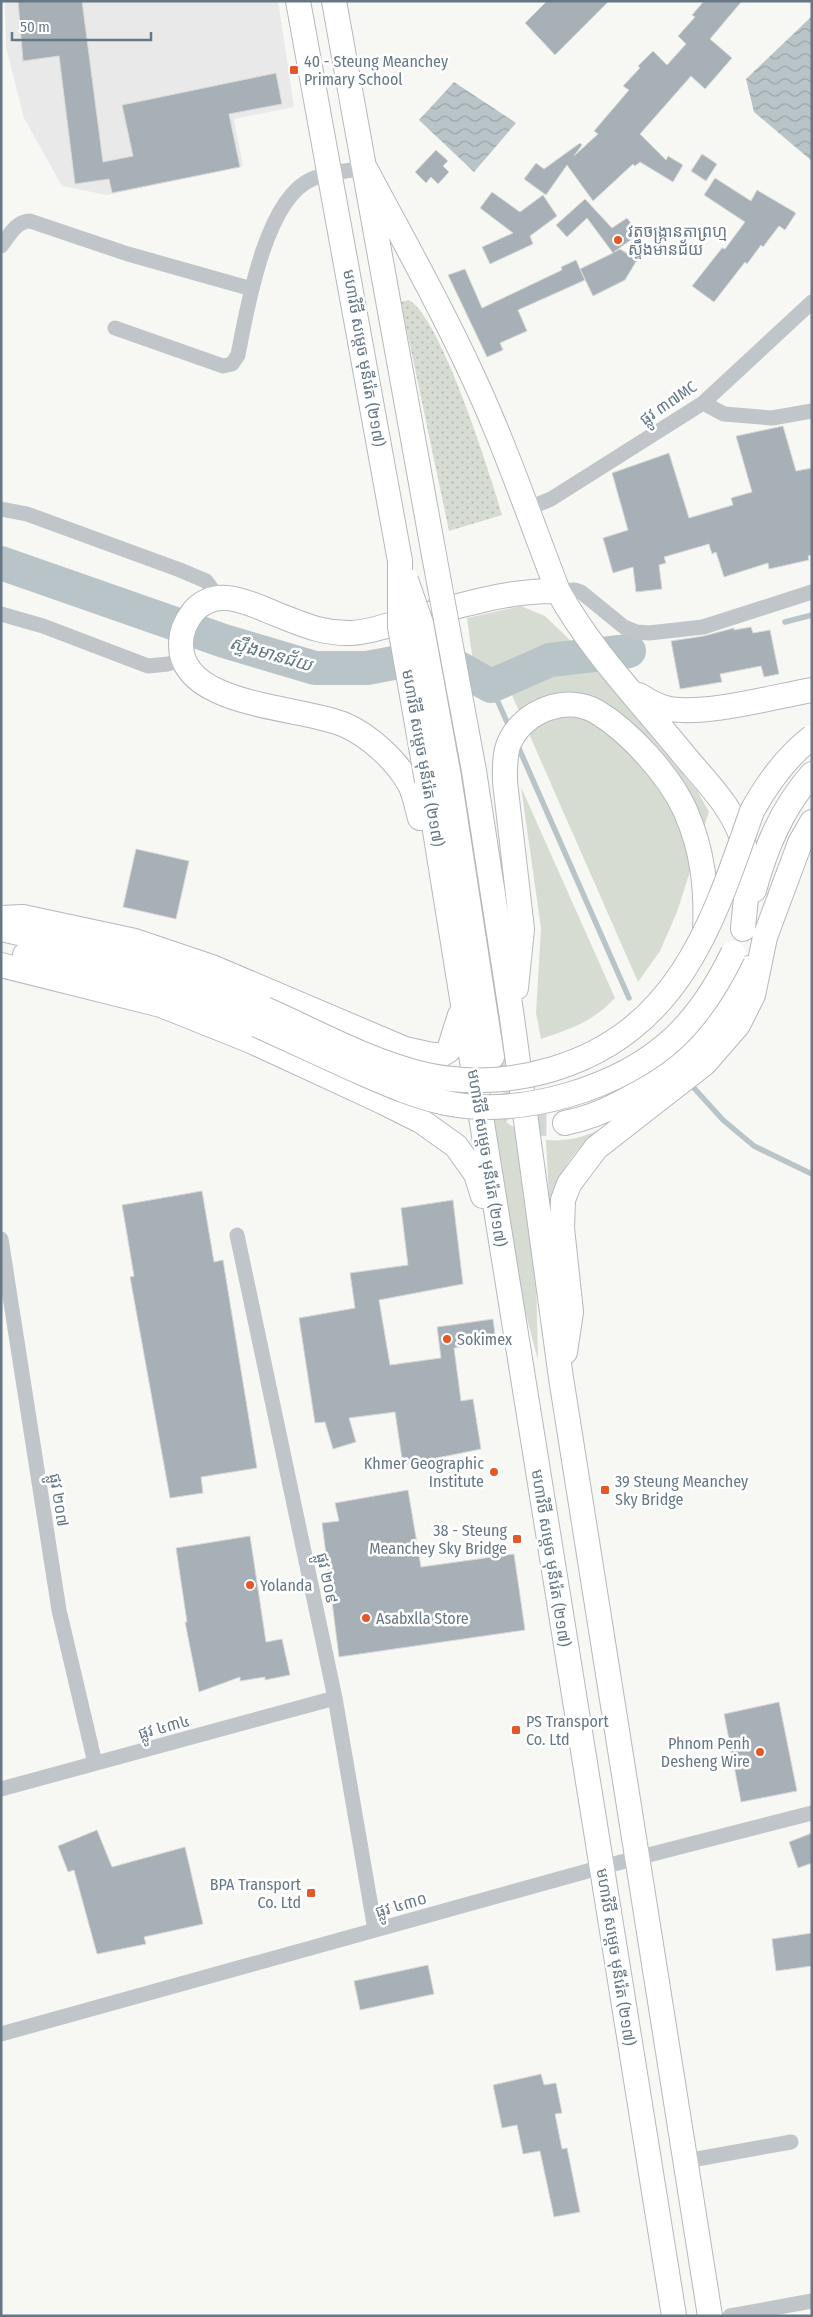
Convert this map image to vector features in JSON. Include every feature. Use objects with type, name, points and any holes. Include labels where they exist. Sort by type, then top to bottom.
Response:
[{"type":"main road","name":"មហាវិថី សម្តេច មុនីរ៉េត (២១៧)","points":[[298,1],[400,562],[421,623],[438,779],[445,889],[462,1004],[674,2316]]},
{"type":"main road","points":[[334,1],[366,168],[474,772],[512,1018],[560,1378],[710,2316]]},
{"type":"main road","points":[[366,168],[445,317],[469,368],[527,509],[558,591],[573,618],[622,681],[722,801],[737,826],[744,846],[747,869],[743,929]]},
{"type":"main road","points":[[445,889],[424,834],[411,787],[403,775],[376,745],[344,724],[238,698],[207,687],[194,676],[182,658],[180,644],[187,620],[205,603],[217,597],[237,599],[309,628],[352,633],[499,595],[558,591]]},
{"type":"main road","points":[[622,681],[650,702],[669,709],[695,711],[812,690]]},
{"type":"main road","points":[[512,1018],[522,929],[505,782],[505,762],[509,742],[520,725],[534,714],[550,708],[580,706],[595,711],[615,724],[637,745],[662,775],[685,810],[700,852],[706,899],[705,936]]},
{"type":"main road","points":[[1,954],[16,954],[91,968],[155,986],[261,1017],[426,1075],[468,1080],[494,1080],[528,1076],[580,1059],[601,1049],[644,1019],[671,990],[705,936],[752,811],[760,796],[786,761],[812,737]]},
{"type":"main road","points":[[1,929],[132,959],[172,971],[390,1085],[423,1097],[469,1106],[528,1104],[568,1095],[591,1087],[628,1069],[657,1052],[675,1037],[708,999],[733,953],[743,929],[764,856],[784,809],[812,774]]},
{"type":"main road","points":[[438,779],[492,1057]]},
{"type":"main road","points":[[565,1123],[582,1119],[615,1105],[643,1088],[689,1052],[713,1026],[738,990],[765,937],[800,844],[812,822]]},
{"type":"main road","points":[[1,918],[23,917],[68,926],[135,941],[183,956],[372,1036],[421,1053],[441,1055],[450,1050],[462,1004]]},
{"type":"main road","points":[[560,1378],[571,1312],[562,1228],[563,1200],[569,1184],[596,1148],[684,1082],[723,1044],[738,1024],[753,994],[765,937]]},
{"type":"main road","points":[[1,965],[122,994],[187,1014],[421,1121],[456,1146],[466,1158],[476,1174],[485,1201],[497,1224]]},
{"type":"street","points":[[116,328],[223,366],[232,364],[238,355],[252,289],[266,240],[281,210],[296,190],[312,179],[366,168]]},
{"type":"street","points":[[1,246],[18,225],[23,221],[30,222],[128,254],[252,289]]},
{"type":"street","name":"ផ្លូវ ៣៧MC","points":[[527,509],[551,499],[704,403],[812,302]]},
{"type":"street","points":[[704,403],[724,414],[772,418],[812,411]]},
{"type":"street","points":[[1,509],[27,514],[180,570],[206,581],[217,597]]},
{"type":"street","points":[[558,591],[575,590],[581,592],[624,627],[636,632],[649,633],[703,626],[812,592]]},
{"type":"street","points":[[1,614],[43,626],[148,666],[168,664],[182,658]]},
{"type":"street","name":"ផ្លូវ ២០៩","points":[[237,1235],[335,1698],[375,1930]]},
{"type":"street","name":"ផ្លូវ ២០៧","points":[[1,1239],[59,1610],[96,1764]]},
{"type":"street","name":"ផ្លូវ ៤៣៤","points":[[1,1789],[335,1698]]},
{"type":"street","name":"ផ្លូវ ៤៣០","points":[[1,2034],[602,1867],[812,1813]]},
{"type":"street","points":[[686,2161],[791,2142]]},
{"type":"street","points":[[730,2316],[812,2301]]},
{"type":"shaded area","points":[[5,1],[278,1],[294,107],[234,119],[243,166],[107,195],[62,186],[24,118],[6,47]]},
{"type":"shaded area","points":[[409,300],[422,313],[450,365],[476,433],[502,515],[449,531],[401,302]]},
{"type":"shaded area","points":[[521,606],[545,616],[574,644],[546,647],[491,671],[473,662],[467,618]]},
{"type":"shaded area","points":[[590,663],[698,792],[709,812],[677,912],[660,951],[638,982],[508,686],[560,668]]},
{"type":"shaded area","points":[[521,787],[615,998],[589,1019],[572,1028],[541,1039],[536,1013],[541,928]]},
{"type":"shaded area","points":[[489,1112],[496,1112],[502,1119],[518,1130],[536,1275],[538,1360],[516,1277]]},
{"type":"shaded area","points":[[598,1130],[571,1159],[559,1179],[550,1217],[546,1140],[573,1139]]},
{"type":"water","points":[[812,16],[812,161],[754,112],[746,79]]},
{"type":"water","points":[[454,82],[516,123],[474,172],[419,120]]},
{"type":"building","points":[[18,1],[82,1],[103,162],[133,156],[122,105],[276,73],[282,104],[229,114],[240,167],[112,193],[109,179],[75,184],[59,56],[23,61]]},
{"type":"building","points":[[547,1],[609,1],[555,55],[525,23]]},
{"type":"building","points":[[704,1],[742,1],[710,39],[732,58],[705,89],[691,76],[640,134],[666,160],[668,156],[683,165],[673,182],[640,162],[635,166],[633,164],[593,201],[567,165],[546,195],[524,179],[536,163],[544,169],[580,143],[582,145],[574,156],[598,134],[594,131],[629,90],[623,86],[640,68],[638,66],[653,51],[667,65],[686,44],[678,36],[695,17],[692,15]]},
{"type":"building","points":[[436,150],[448,161],[443,166],[449,172],[438,184],[431,177],[426,183],[415,172]]},
{"type":"building","points":[[702,154],[717,164],[706,181],[691,171]]},
{"type":"building","points":[[715,178],[751,201],[757,190],[796,213],[785,230],[779,226],[763,247],[761,245],[747,264],[745,262],[714,302],[692,286],[722,248],[725,249],[745,222],[704,195]]},
{"type":"building","points":[[492,192],[520,212],[543,195],[557,216],[530,236],[533,244],[490,264],[482,247],[513,233],[480,208]]},
{"type":"building","points":[[585,199],[612,228],[627,218],[639,234],[614,252],[620,249],[637,260],[625,280],[593,296],[580,269],[613,253],[587,218],[567,237],[556,225]]},
{"type":"building","points":[[576,260],[585,280],[518,310],[527,331],[500,343],[503,350],[487,357],[448,275],[465,269],[482,308],[562,270],[561,267]]},
{"type":"building","points":[[783,426],[796,471],[812,468],[812,555],[808,556],[809,560],[769,569],[768,563],[724,577],[716,552],[712,554],[709,544],[664,557],[666,563],[659,565],[662,589],[636,592],[633,567],[613,573],[603,538],[628,530],[612,473],[669,453],[689,518],[733,505],[731,498],[752,492],[736,436]]},
{"type":"building","points":[[751,627],[753,633],[770,630],[779,674],[764,677],[761,666],[720,674],[722,682],[680,689],[671,641],[704,636],[734,628],[734,630]]},
{"type":"building","points":[[136,849],[189,861],[176,919],[123,907]]},
{"type":"building","points":[[202,1191],[214,1262],[223,1260],[257,1468],[201,1477],[203,1493],[170,1498],[130,1277],[134,1276],[122,1205]]},
{"type":"building","points":[[453,1200],[463,1284],[379,1300],[390,1365],[441,1358],[437,1327],[493,1319],[496,1342],[454,1348],[461,1401],[473,1399],[481,1449],[403,1465],[395,1412],[349,1418],[356,1442],[333,1449],[325,1422],[315,1423],[299,1318],[355,1308],[350,1273],[408,1265],[401,1208]]},
{"type":"building","points":[[408,1490],[421,1567],[514,1554],[525,1630],[339,1657],[322,1523],[339,1521],[335,1503]]},
{"type":"building","points":[[250,1536],[266,1642],[282,1639],[290,1675],[265,1680],[265,1677],[240,1681],[240,1677],[199,1692],[185,1622],[187,1622],[176,1548]]},
{"type":"building","name":"Phnom Penh Desheng Wire","points":[[779,1702],[797,1791],[741,1802],[724,1714]]},
{"type":"building","points":[[97,1830],[112,1867],[185,1847],[203,1924],[144,1937],[146,1944],[97,1954],[74,1870],[68,1872],[58,1846]]},
{"type":"building","points":[[812,1833],[812,1863],[798,1868],[789,1842]]},
{"type":"building","points":[[812,1933],[812,1966],[776,1971],[772,1939]]},
{"type":"building","points":[[428,1965],[434,1994],[360,2010],[354,1981]]},
{"type":"building","points":[[541,2074],[544,2085],[556,2083],[562,2113],[555,2114],[562,2149],[567,2148],[580,2212],[554,2217],[540,2151],[523,2154],[517,2125],[502,2128],[493,2085]]},
{"type":"waterway","name":"ស្ទឹងមានជ័យ","points":[[1,563],[224,641],[315,668],[367,668],[436,655],[491,686],[550,660],[629,651]]},
{"type":"waterway","name":"ស្ទឹងមានជ័យ","points":[[785,622],[812,615]]},
{"type":"waterway","points":[[491,686],[510,729]]},
{"type":"waterway","points":[[517,744],[629,998]]},
{"type":"waterway","points":[[694,1088],[723,1120],[754,1146],[812,1174]]},
{"type":"tunnel","points":[[492,1059],[498,1091],[503,1103],[510,1112],[519,1119],[531,1123],[565,1123]]},
{"type":"place","name":"40 - Steung Meanchey Primary School","points":[[294,70]]},
{"type":"place","name":"វត្តចង្ក្រានតាព្រហ្ម ស្ទឹងមានជ័យ","points":[[618,240]]},
{"type":"place","name":"Sokimex","points":[[447,1339]]},
{"type":"place","name":"Khmer Geographic Institute","points":[[494,1472]]},
{"type":"place","name":"39 Steung Meanchey Sky Bridge","points":[[605,1490]]},
{"type":"place","name":"38 - Steung Meanchey Sky Bridge","points":[[517,1539]]},
{"type":"place","name":"Yolanda","points":[[250,1585]]},
{"type":"place","name":"Asabxlla Store","points":[[366,1618]]},
{"type":"place","name":"PS Transport Co. Ltd","points":[[516,1730]]},
{"type":"place","name":"Phnom Penh Desheng Wire","points":[[760,1752]]},
{"type":"place","name":"BPA Transport Co. Ltd","points":[[311,1893]]}]
